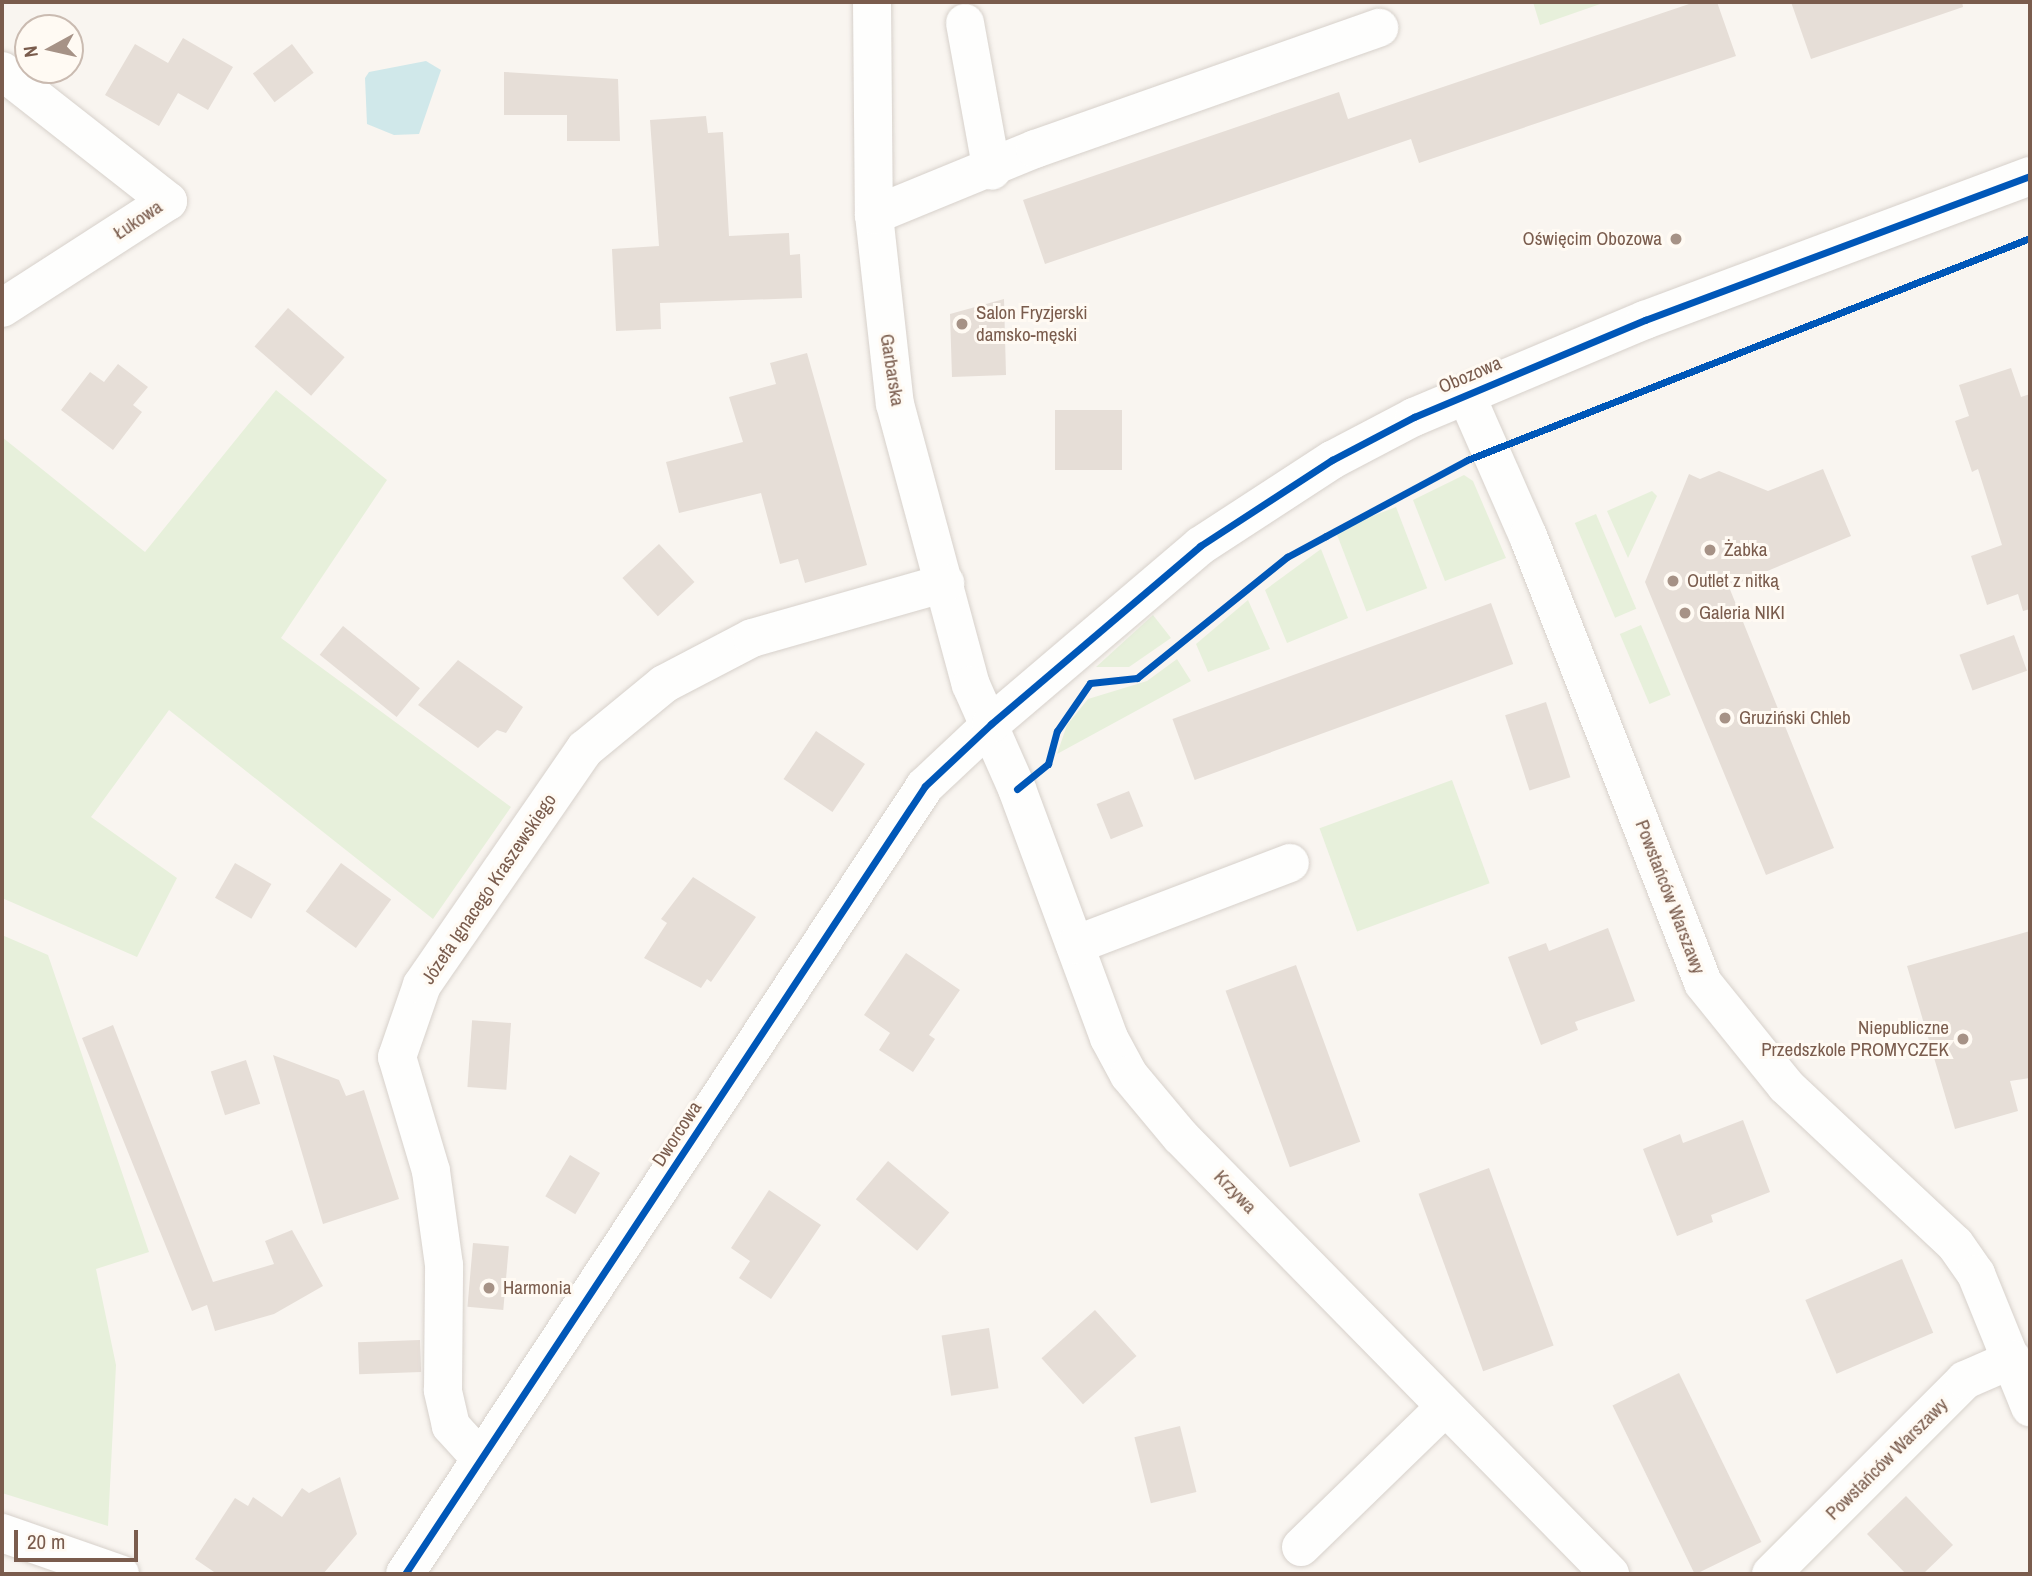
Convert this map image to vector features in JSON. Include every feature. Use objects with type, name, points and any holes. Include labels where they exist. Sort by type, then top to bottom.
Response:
[{"type":"street","name":"Garbarska","points":[[872,2],[874,215],[895,404],[971,685],[991,724]]},
{"type":"street","points":[[965,23],[992,171]]},
{"type":"street","points":[[874,215],[992,171],[1035,149],[1379,28]]},
{"type":"street","name":"Łukowa","points":[[2,71],[168,201],[2,308]]},
{"type":"street","name":"Obozowa","points":[[991,724],[1200,546],[1252,509],[1332,460],[1466,394],[1645,320],[2030,176]]},
{"type":"street","name":"Powstańców Warszawy","points":[[1466,394],[1528,536],[1703,983],[1786,1086],[1955,1244],[1976,1274],[2013,1359],[2030,1407]]},
{"type":"street","name":"Józefa Ignacego Kraszewskiego","points":[[481,1459],[451,1426],[443,1390],[444,1265],[430,1171],[397,1057],[422,985],[585,749],[664,684],[752,638],[945,583]]},
{"type":"street","name":"Krzywa","points":[[991,724],[1108,1038],[1129,1076],[1180,1136],[1444,1408],[1610,1574]]},
{"type":"street","name":"Dworcowa","points":[[405,1574],[925,786],[991,724]]},
{"type":"street","points":[[1075,945],[1290,863]]},
{"type":"street","name":"Powstańców Warszawy","points":[[1771,1574],[1965,1380],[2013,1359]]},
{"type":"street","points":[[1301,1547],[1444,1408]]},
{"type":"street","points":[[2,1533],[120,1574]]},
{"type":"green space","points":[[1533,2],[1606,2],[1540,25]]},
{"type":"green space","points":[[276,390],[387,480],[281,638],[511,807],[433,919],[169,710],[91,817],[177,878],[137,957],[2,898],[2,437],[145,552]]},
{"type":"green space","points":[[1464,475],[1473,481],[1506,558],[1445,581],[1413,500]]},
{"type":"green space","points":[[1652,491],[1657,496],[1628,558],[1607,511]]},
{"type":"green space","points":[[1396,507],[1427,588],[1366,612],[1335,530]]},
{"type":"green space","points":[[1596,514],[1636,609],[1615,618],[1575,523]]},
{"type":"green space","points":[[1321,549],[1348,618],[1287,643],[1265,590]]},
{"type":"green space","points":[[1248,600],[1270,649],[1208,672],[1196,644]]},
{"type":"green space","points":[[1153,615],[1171,638],[1129,667],[1096,667]]},
{"type":"green space","points":[[1641,625],[1671,695],[1650,704],[1620,634]]},
{"type":"green space","points":[[1177,659],[1191,681],[1057,754],[1067,725],[1088,699],[1147,681]]},
{"type":"green space","points":[[1452,780],[1490,883],[1357,932],[1320,828]]},
{"type":"green space","points":[[2,935],[48,955],[149,1252],[96,1269],[116,1365],[108,1526],[2,1493]]},
{"type":"water","points":[[426,61],[441,70],[419,134],[394,135],[367,124],[365,78],[369,72]]},
{"type":"building","points":[[1695,2],[1717,2],[1736,56],[1419,163],[1411,139],[1045,264],[1023,200],[1339,92],[1348,119]]},
{"type":"building","points":[[1791,2],[1962,2],[1963,7],[1811,59]]},
{"type":"building","points":[[183,38],[233,67],[208,110],[178,93],[159,126],[105,95],[135,44],[168,63]]},
{"type":"building","points":[[292,44],[314,73],[275,102],[253,73]]},
{"type":"building","points":[[504,72],[618,79],[620,141],[567,141],[567,115],[504,115]]},
{"type":"building","points":[[706,116],[708,133],[723,132],[729,236],[789,233],[790,255],[800,254],[802,298],[660,303],[661,329],[616,331],[612,249],[659,246],[650,120]]},
{"type":"building","points":[[1004,299],[1006,375],[952,377],[950,314]]},
{"type":"building","points":[[288,308],[345,357],[311,396],[255,346]]},
{"type":"building","points":[[807,353],[867,565],[805,583],[798,559],[780,564],[761,493],[679,513],[666,462],[743,442],[729,397],[776,384],[770,363]]},
{"type":"building","points":[[118,364],[148,387],[133,405],[142,412],[113,450],[61,410],[90,372],[104,382]]},
{"type":"building","points":[[2011,368],[2021,397],[2030,394],[2030,609],[2023,611],[2018,594],[1987,605],[1971,556],[2002,545],[1978,469],[1972,472],[1955,421],[1969,416],[1959,385]]},
{"type":"building","points":[[1055,410],[1122,410],[1122,470],[1055,470]]},
{"type":"building","points":[[1823,469],[1851,536],[1729,587],[1834,848],[1766,875],[1645,582],[1689,474],[1700,479],[1719,471],[1768,491]]},
{"type":"building","points":[[659,544],[694,582],[658,616],[622,578]]},
{"type":"building","points":[[1491,603],[1513,664],[1195,780],[1172,719]]},
{"type":"building","points":[[343,626],[420,688],[397,717],[320,655]]},
{"type":"building","points":[[2014,635],[2027,671],[1972,691],[1959,655]]},
{"type":"building","points":[[458,660],[523,707],[506,733],[497,730],[478,748],[418,705]]},
{"type":"building","points":[[1546,702],[1570,777],[1530,790],[1505,715]]},
{"type":"building","points":[[816,731],[865,764],[832,812],[784,779]]},
{"type":"building","points":[[1129,791],[1143,826],[1111,839],[1097,804]]},
{"type":"building","points":[[235,863],[271,884],[251,919],[215,898]]},
{"type":"building","points":[[341,863],[391,899],[356,948],[306,912]]},
{"type":"building","points":[[693,877],[756,917],[711,982],[707,979],[701,988],[644,958],[667,923],[661,919]]},
{"type":"building","points":[[1608,928],[1635,1001],[1575,1022],[1578,1030],[1541,1045],[1508,957],[1546,943],[1549,951]]},
{"type":"building","name":"Niepubliczne Przedszkole PROMYCZEK","points":[[2030,931],[2030,1078],[2010,1081],[2018,1111],[1955,1129],[1907,966]]},
{"type":"building","points":[[906,953],[960,990],[929,1035],[935,1039],[913,1072],[879,1050],[890,1033],[864,1015]]},
{"type":"building","points":[[1296,965],[1360,1142],[1290,1167],[1226,991]]},
{"type":"building","points":[[472,1020],[511,1023],[506,1090],[467,1087]]},
{"type":"building","points":[[113,1025],[213,1282],[274,1264],[265,1241],[292,1230],[323,1286],[274,1314],[215,1331],[207,1305],[192,1311],[82,1038]]},
{"type":"building","points":[[273,1055],[339,1080],[346,1096],[364,1090],[399,1199],[323,1224]]},
{"type":"building","points":[[246,1060],[260,1104],[225,1115],[211,1071]]},
{"type":"building","points":[[1743,1120],[1770,1192],[1711,1215],[1713,1222],[1677,1236],[1643,1149],[1680,1134],[1683,1143]]},
{"type":"building","points":[[570,1155],[600,1173],[575,1214],[545,1196]]},
{"type":"building","points":[[888,1161],[949,1212],[917,1251],[856,1199]]},
{"type":"building","points":[[1489,1168],[1554,1346],[1483,1371],[1419,1194]]},
{"type":"building","points":[[769,1190],[821,1225],[771,1299],[739,1278],[750,1261],[731,1248]]},
{"type":"building","points":[[473,1243],[509,1246],[503,1310],[467,1307]]},
{"type":"building","points":[[1902,1259],[1933,1333],[1837,1374],[1805,1300]]},
{"type":"building","points":[[1095,1310],[1136,1356],[1083,1404],[1041,1358]]},
{"type":"building","points":[[989,1328],[999,1388],[951,1396],[942,1336]]},
{"type":"building","points":[[420,1340],[421,1372],[359,1374],[358,1342]]},
{"type":"building","points":[[1679,1373],[1761,1542],[1695,1574],[1612,1405]]},
{"type":"building","points":[[1180,1426],[1196,1492],[1151,1503],[1134,1437]]},
{"type":"building","points":[[340,1477],[357,1534],[323,1574],[217,1574],[195,1559],[235,1498],[248,1506],[253,1497],[282,1517],[302,1488],[309,1493]]},
{"type":"building","points":[[1906,1496],[1953,1545],[1923,1574],[1906,1574],[1867,1534]]},
{"type":"cycle path","points":[[405,1574],[925,786],[991,724],[1200,546],[1332,460],[1414,417],[1645,320],[2030,176]]},
{"type":"cycle path","points":[[1017,789],[1048,764],[1057,731],[1090,683],[1137,678],[1287,557],[1467,460],[2030,238]]},
{"type":"place","name":"Oświęcim Obozowa","points":[[1676,239]]},
{"type":"place","name":"Salon Fryzjerski damsko-męski","points":[[962,324]]},
{"type":"place","name":"Żabka","points":[[1710,550]]},
{"type":"place","name":"Outlet z nitką","points":[[1673,581]]},
{"type":"place","name":"Galeria NIKI","points":[[1685,613]]},
{"type":"place","name":"Gruziński Chleb","points":[[1725,718]]},
{"type":"place","name":"Niepubliczne Przedszkole PROMYCZEK","points":[[1963,1039]]},
{"type":"place","name":"Harmonia","points":[[489,1288]]}]
